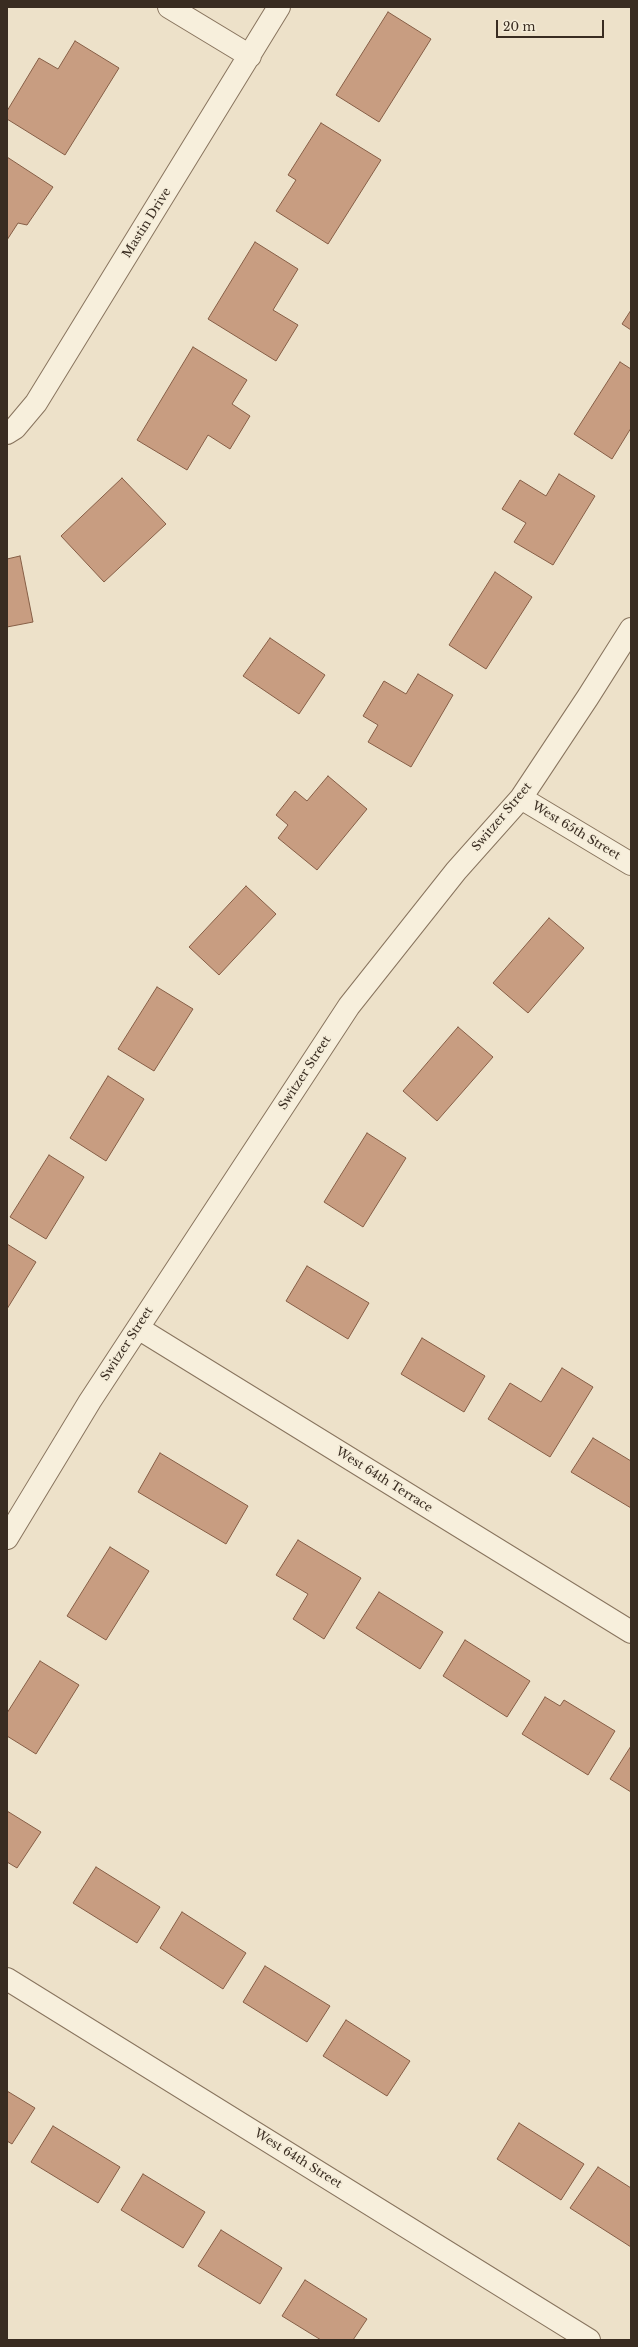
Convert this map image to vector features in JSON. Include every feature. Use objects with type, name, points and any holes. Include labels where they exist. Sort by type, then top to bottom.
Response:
[{"type":"street","points":[[169,7],[250,56]]},
{"type":"street","name":"Mastin Drive","points":[[7,433],[14,428],[36,403],[279,7]]},
{"type":"street","name":"Switzer Street","points":[[7,1538],[138,1328],[349,1006],[456,871],[521,798],[631,629]]},
{"type":"street","name":"West 65th Street","points":[[521,798],[631,864]]},
{"type":"street","name":"West 64th Terrace","points":[[138,1328],[631,1632]]},
{"type":"street","name":"West 64th Street","points":[[7,1979],[589,2340]]},
{"type":"building","points":[[388,12],[431,39],[379,122],[336,95]]},
{"type":"building","points":[[75,41],[119,68],[65,155],[7,119],[7,111],[39,58],[58,69]]},
{"type":"building","points":[[321,123],[381,160],[328,244],[276,211],[296,180],[288,175]]},
{"type":"building","points":[[7,157],[53,187],[27,225],[18,223],[7,240]]},
{"type":"building","points":[[255,242],[298,269],[273,310],[298,325],[276,361],[208,319]]},
{"type":"building","points":[[631,310],[631,330],[622,324]]},
{"type":"building","points":[[193,347],[247,380],[232,404],[250,416],[230,449],[208,435],[187,470],[137,440]]},
{"type":"building","points":[[620,362],[631,369],[631,428],[612,459],[574,434]]},
{"type":"building","points":[[559,474],[595,496],[553,565],[514,542],[526,523],[502,509],[520,480],[546,496]]},
{"type":"building","points":[[122,478],[166,524],[104,582],[61,536]]},
{"type":"building","points":[[20,556],[33,622],[7,627],[7,559]]},
{"type":"building","points":[[495,572],[532,597],[486,669],[449,645]]},
{"type":"building","points":[[270,638],[325,675],[299,714],[243,676]]},
{"type":"building","points":[[418,674],[453,695],[411,767],[368,742],[378,725],[363,716],[384,681],[406,694]]},
{"type":"building","points":[[328,776],[367,809],[317,870],[278,838],[288,825],[276,815],[295,791],[307,801]]},
{"type":"building","points":[[246,886],[276,914],[219,975],[189,947]]},
{"type":"building","points":[[549,918],[584,948],[528,1013],[493,983]]},
{"type":"building","points":[[157,987],[193,1009],[154,1071],[118,1049]]},
{"type":"building","points":[[458,1027],[493,1057],[437,1121],[403,1091]]},
{"type":"building","points":[[108,1076],[144,1099],[106,1161],[70,1138]]},
{"type":"building","points":[[367,1133],[406,1158],[363,1227],[324,1202]]},
{"type":"building","points":[[49,1155],[84,1177],[46,1239],[10,1217]]},
{"type":"building","points":[[7,1244],[36,1262],[7,1309]]},
{"type":"building","points":[[307,1266],[369,1303],[348,1339],[286,1301]]},
{"type":"building","points":[[422,1338],[485,1376],[464,1412],[401,1374]]},
{"type":"building","points":[[562,1368],[593,1387],[550,1457],[488,1419],[510,1383],[541,1402]]},
{"type":"building","points":[[593,1438],[631,1461],[631,1508],[571,1472]]},
{"type":"building","points":[[160,1453],[248,1506],[226,1544],[138,1492]]},
{"type":"building","points":[[298,1540],[361,1578],[324,1639],[293,1619],[308,1594],[276,1575]]},
{"type":"building","points":[[110,1547],[149,1571],[106,1640],[67,1616]]},
{"type":"building","points":[[379,1592],[443,1632],[420,1669],[356,1628]]},
{"type":"building","points":[[465,1640],[530,1681],[507,1717],[443,1676]]},
{"type":"building","points":[[40,1661],[79,1685],[36,1754],[7,1736],[7,1713]]},
{"type":"building","points":[[545,1697],[560,1706],[564,1700],[615,1731],[588,1775],[522,1734]]},
{"type":"building","points":[[631,1746],[631,1792],[610,1779]]},
{"type":"building","points":[[7,1811],[41,1832],[17,1868],[7,1862]]},
{"type":"building","points":[[96,1867],[160,1907],[137,1943],[73,1903]]},
{"type":"building","points":[[182,1912],[246,1953],[223,1989],[160,1948]]},
{"type":"building","points":[[265,1966],[330,2006],[307,2042],[243,2002]]},
{"type":"building","points":[[346,2020],[410,2061],[387,2096],[323,2056]]},
{"type":"building","points":[[7,2091],[35,2108],[12,2144],[7,2141]]},
{"type":"building","points":[[519,2123],[584,2164],[561,2200],[497,2159]]},
{"type":"building","points":[[53,2126],[120,2167],[98,2203],[31,2162]]},
{"type":"building","points":[[598,2167],[631,2188],[631,2247],[570,2208]]},
{"type":"building","points":[[143,2174],[205,2212],[183,2248],[121,2210]]},
{"type":"building","points":[[221,2230],[282,2268],[260,2304],[198,2266]]},
{"type":"building","points":[[305,2280],[367,2319],[353,2340],[321,2340],[282,2316]]}]
